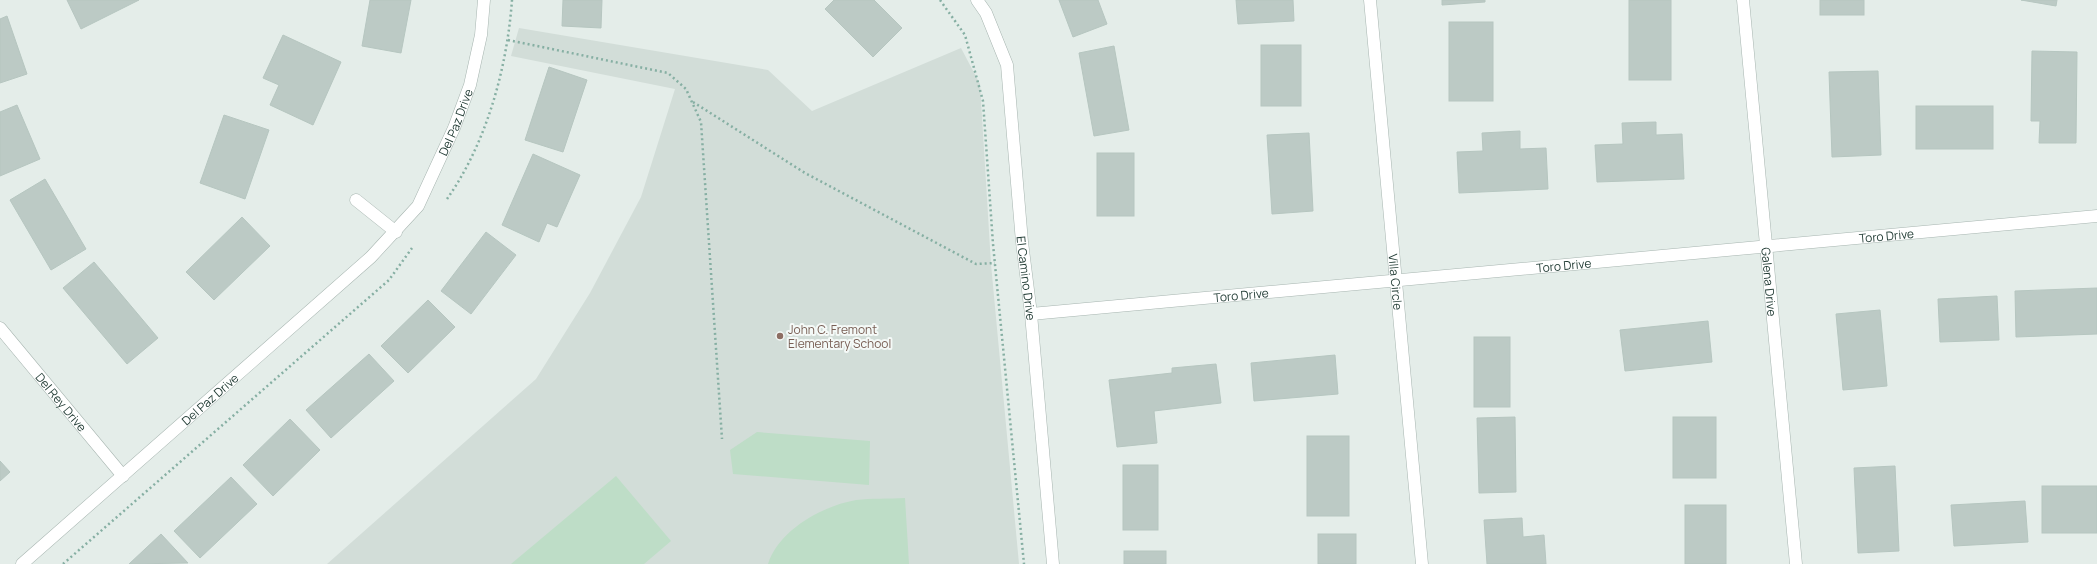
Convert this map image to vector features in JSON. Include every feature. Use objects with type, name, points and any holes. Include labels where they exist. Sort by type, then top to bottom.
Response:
[{"type":"street","name":"Del Paz Drive","points":[[22,564],[124,476],[371,257],[396,232],[418,206],[454,128],[470,85],[481,35],[484,0]]},
{"type":"street","name":"El Camino Drive","points":[[977,0],[986,13],[1007,65],[1022,242],[1031,314],[1053,564]]},
{"type":"street","name":"Villa Circle","points":[[1370,0],[1422,564]]},
{"type":"street","name":"Galena Drive","points":[[1743,0],[1796,564]]},
{"type":"street","points":[[356,200],[396,232]]},
{"type":"street","name":"Toro Drive","points":[[1031,314],[2097,216]]},
{"type":"street","name":"Del Rey Drive","points":[[0,328],[124,476]]},
{"type":"path","points":[[940,0],[965,35],[983,101],[995,263],[1024,564]]},
{"type":"path","points":[[508,40],[668,73],[686,88],[701,122],[722,439]]},
{"type":"path","points":[[692,102],[805,173],[976,264],[995,263]]},
{"type":"path","points":[[446,200],[459,182]]},
{"type":"path","points":[[63,564],[389,280],[415,244]]},
{"type":"shaded area","name":"John C. Fremont Elementary School","points":[[519,28],[768,70],[812,111],[961,48],[980,84],[991,264],[1019,564],[327,564],[536,379],[590,293],[641,197],[675,89],[511,56]]},
{"type":"green space","points":[[757,432],[870,441],[869,485],[733,474],[730,450]]},
{"type":"green space","points":[[616,476],[671,541],[644,564],[511,564]]},
{"type":"green space","points":[[905,498],[909,564],[768,564],[782,540],[792,530],[816,514],[843,503],[856,500]]},
{"type":"building","points":[[67,0],[139,0],[81,29]]},
{"type":"building","points":[[370,0],[411,0],[401,53],[362,46]]},
{"type":"building","points":[[563,0],[602,0],[601,28],[562,26]]},
{"type":"building","points":[[834,0],[874,0],[902,28],[873,57],[825,9]]},
{"type":"building","points":[[1059,0],[1098,0],[1107,24],[1073,37]]},
{"type":"building","points":[[1236,0],[1293,0],[1294,21],[1238,24]]},
{"type":"building","points":[[1442,0],[1485,0],[1485,2],[1442,5]]},
{"type":"building","points":[[1629,0],[1671,0],[1671,80],[1629,80]]},
{"type":"building","points":[[1820,0],[1864,0],[1864,15],[1820,15]]},
{"type":"building","points":[[2021,0],[2057,0],[2056,6]]},
{"type":"building","points":[[7,16],[27,74],[0,83],[0,19]]},
{"type":"building","points":[[1449,22],[1493,22],[1493,101],[1449,101]]},
{"type":"building","points":[[283,35],[341,62],[313,125],[270,105],[279,85],[263,78]]},
{"type":"building","points":[[1261,45],[1301,45],[1301,106],[1261,106]]},
{"type":"building","points":[[1114,46],[1129,130],[1094,136],[1079,53]]},
{"type":"building","points":[[2032,51],[2077,52],[2076,143],[2039,143],[2040,121],[2031,121]]},
{"type":"building","points":[[549,67],[587,80],[563,152],[525,140]]},
{"type":"building","points":[[1878,71],[1881,155],[1832,157],[1829,72]]},
{"type":"building","points":[[17,105],[40,159],[0,176],[0,112]]},
{"type":"building","points":[[1916,106],[1993,106],[1993,149],[1916,149]]},
{"type":"building","points":[[224,115],[269,130],[245,199],[200,183]]},
{"type":"building","points":[[1656,122],[1656,135],[1682,134],[1684,179],[1597,182],[1595,145],[1623,144],[1622,123]]},
{"type":"building","points":[[1520,131],[1520,149],[1546,148],[1548,189],[1459,193],[1457,152],[1483,151],[1482,133]]},
{"type":"building","points":[[1309,133],[1313,211],[1272,214],[1267,135]]},
{"type":"building","points":[[1097,153],[1134,153],[1134,216],[1097,216]]},
{"type":"building","points":[[533,154],[580,175],[557,227],[547,223],[539,242],[502,225]]},
{"type":"building","points":[[45,179],[86,249],[51,270],[10,200]]},
{"type":"building","points":[[242,217],[270,246],[214,300],[186,272]]},
{"type":"building","points":[[486,232],[516,255],[471,314],[441,291]]},
{"type":"building","points":[[94,262],[158,338],[127,364],[63,288]]},
{"type":"building","points":[[2097,288],[2097,334],[2016,337],[2015,291]]},
{"type":"building","points":[[1997,296],[1999,340],[1940,342],[1938,299]]},
{"type":"building","points":[[428,300],[455,327],[408,373],[381,346]]},
{"type":"building","points":[[1880,310],[1887,386],[1843,390],[1836,314]]},
{"type":"building","points":[[1708,321],[1712,362],[1625,371],[1620,330]]},
{"type":"building","points":[[1474,337],[1510,337],[1510,407],[1474,407]]},
{"type":"building","points":[[369,354],[394,381],[331,438],[306,410]]},
{"type":"building","points":[[1335,355],[1338,394],[1254,401],[1251,363]]},
{"type":"building","points":[[1216,364],[1221,403],[1154,411],[1157,443],[1117,447],[1109,380],[1172,373],[1172,368]]},
{"type":"building","points":[[1515,417],[1516,492],[1479,493],[1477,418]]},
{"type":"building","points":[[1673,417],[1716,417],[1716,478],[1673,478]]},
{"type":"building","points":[[290,419],[320,450],[273,496],[243,465]]},
{"type":"building","points":[[1307,436],[1349,436],[1349,516],[1307,516]]},
{"type":"building","points":[[0,461],[10,472],[0,481]]},
{"type":"building","points":[[1123,465],[1158,465],[1158,530],[1123,530]]},
{"type":"building","points":[[1895,466],[1899,551],[1858,553],[1854,468]]},
{"type":"building","points":[[231,477],[257,504],[200,558],[174,531]]},
{"type":"building","points":[[2042,486],[2097,486],[2097,533],[2042,533]]},
{"type":"building","points":[[2025,501],[2028,542],[1954,546],[1951,505]]},
{"type":"building","points":[[1685,505],[1726,505],[1726,564],[1685,564]]},
{"type":"building","points":[[1522,518],[1523,537],[1544,535],[1546,564],[1487,564],[1484,520]]},
{"type":"building","points":[[161,534],[188,563],[129,564]]},
{"type":"building","points":[[1318,534],[1356,534],[1356,564],[1318,564]]},
{"type":"building","points":[[1124,551],[1166,551],[1166,564],[1124,564]]},
{"type":"place","name":"John C. Fremont Elementary School","points":[[780,336]]}]
